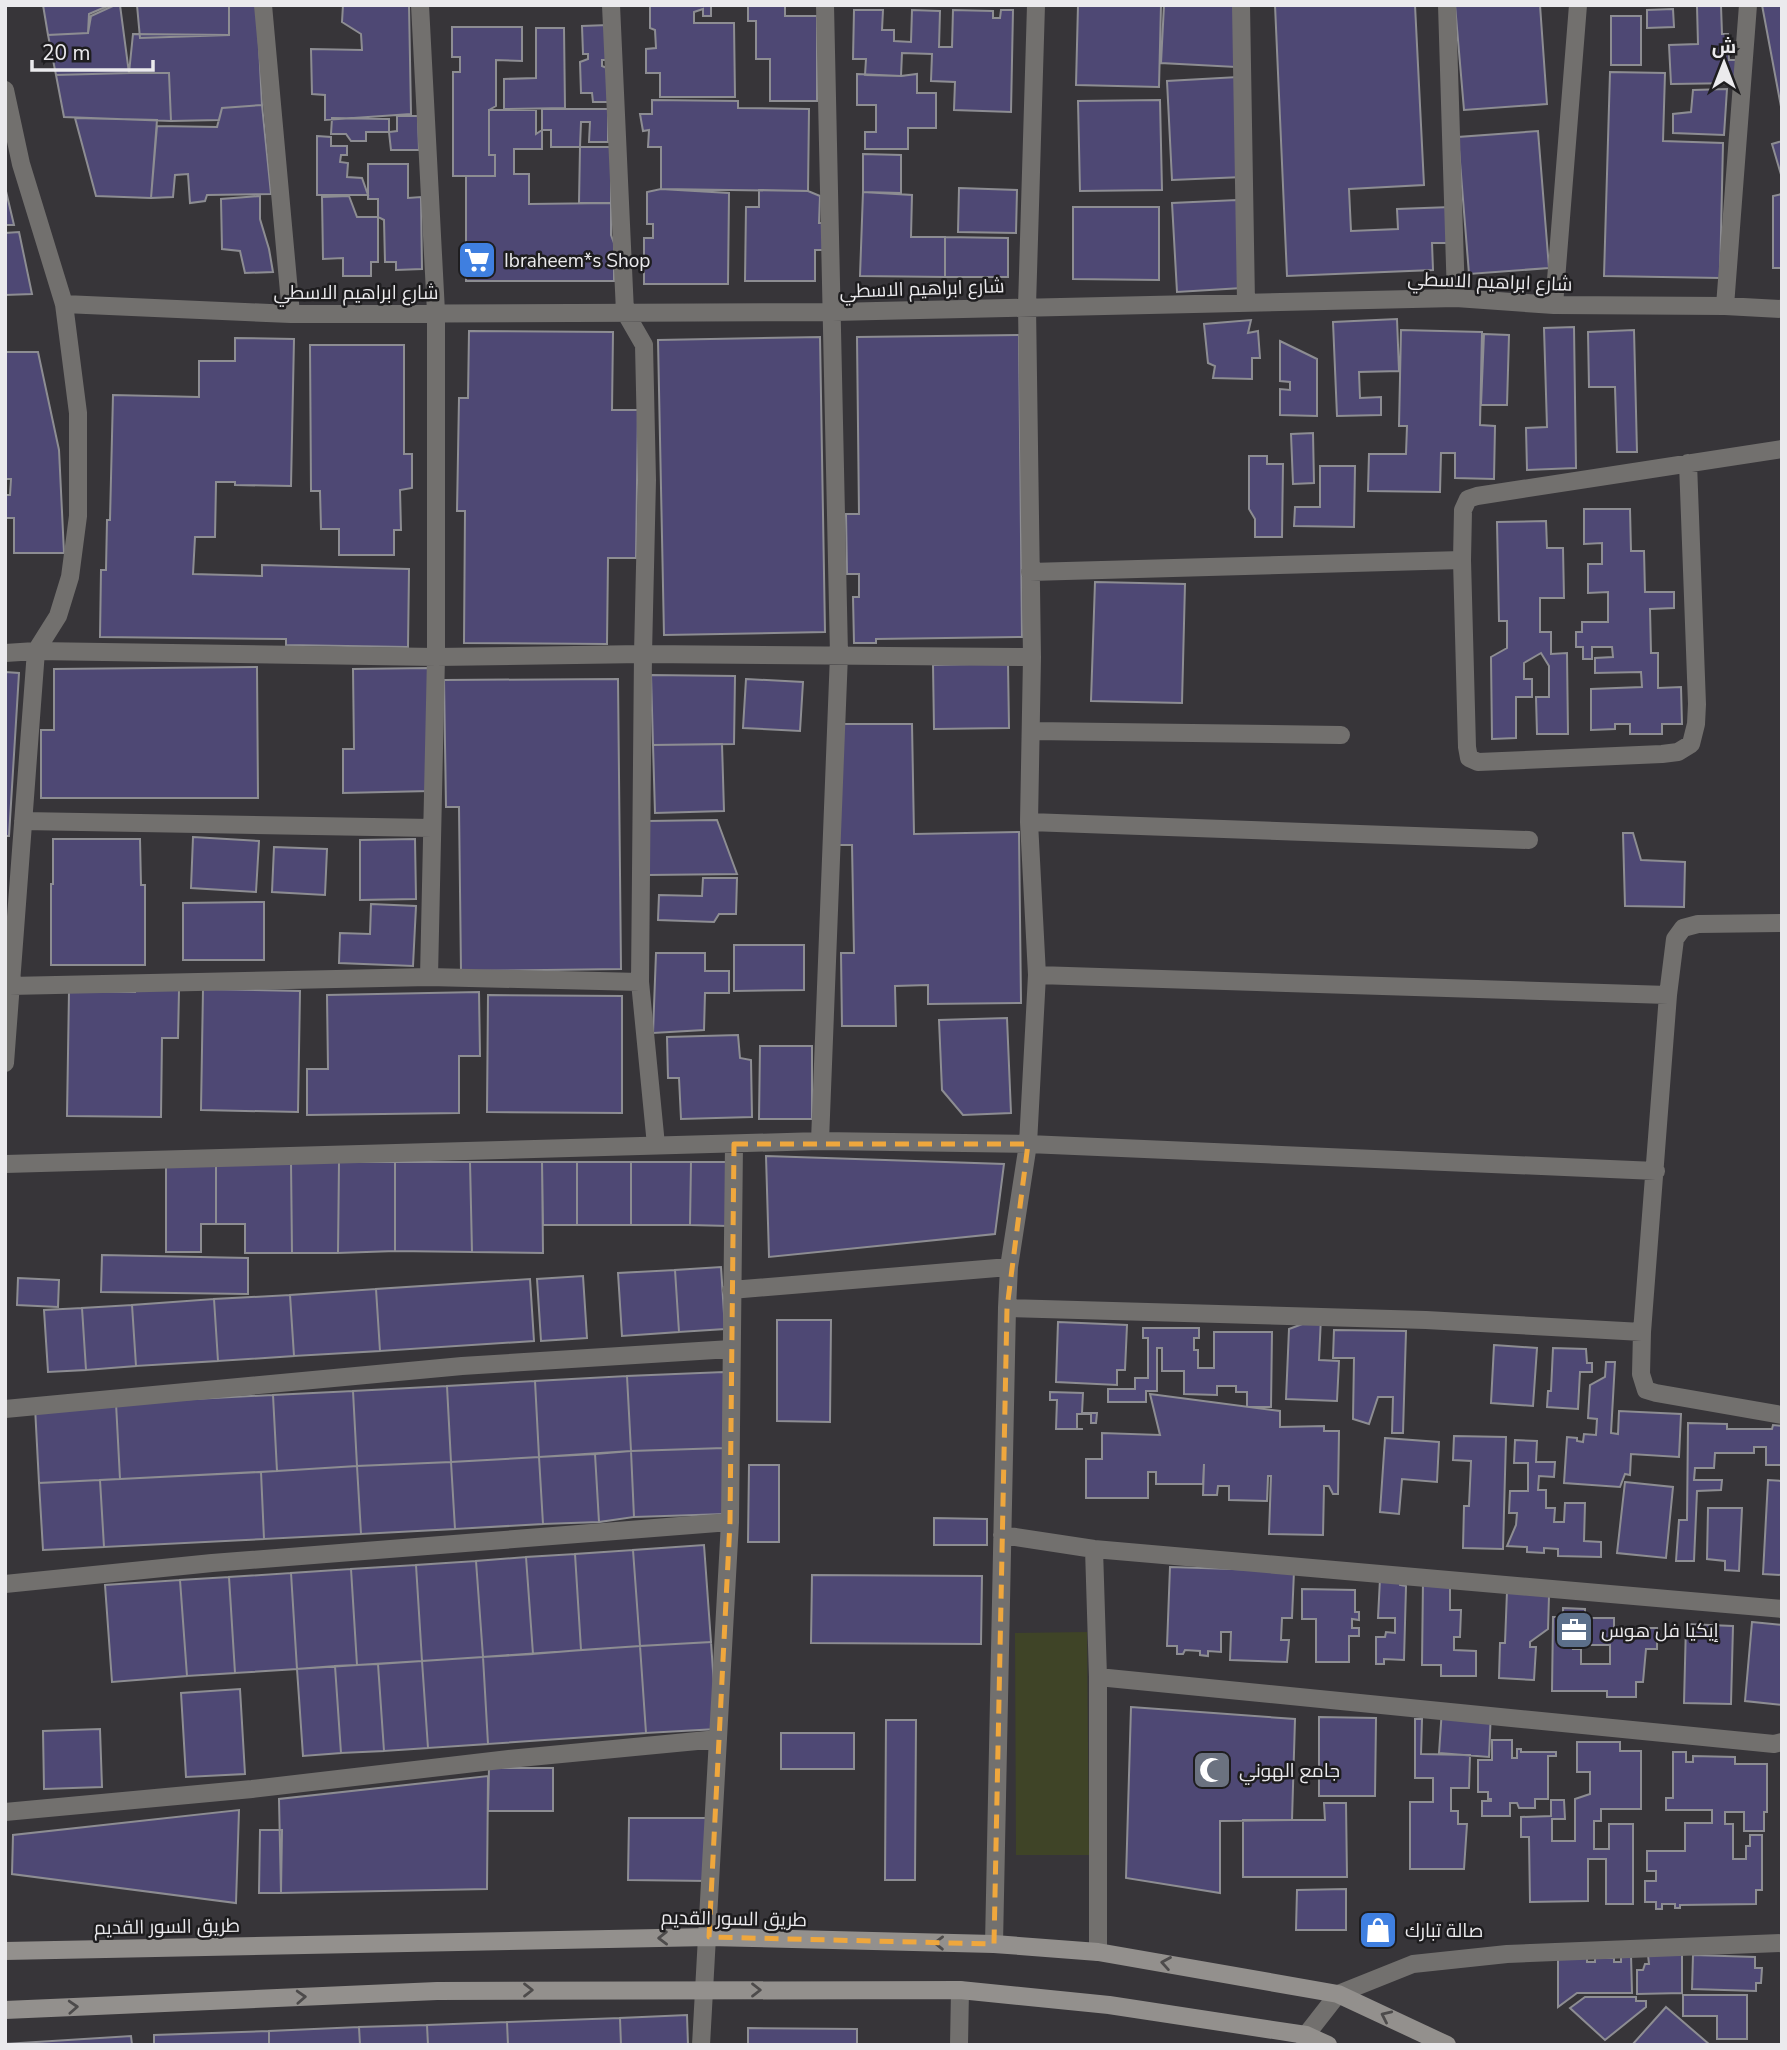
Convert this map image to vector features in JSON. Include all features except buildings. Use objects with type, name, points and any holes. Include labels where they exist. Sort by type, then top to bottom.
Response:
[{"type":"main road","name":"طريق السور القديم","points":[[5,1951],[709,1937],[994,1944],[1098,1952],[1338,1994],[1447,2045]]},
{"type":"main road","points":[[5,2010],[437,1991],[960,1990],[1109,2005],[1328,2045]]},
{"type":"street","points":[[263,5],[291,314]]},
{"type":"street","points":[[420,5],[436,312],[436,657],[429,977]]},
{"type":"street","points":[[611,5],[625,312],[644,345],[647,481],[640,982],[656,1145]]},
{"type":"street","points":[[820,1141],[839,654],[825,5]]},
{"type":"street","points":[[994,1944],[1007,1307],[1009,1267],[1028,1144],[1037,975],[1029,822],[1032,657],[1027,306],[1036,5]]},
{"type":"street","points":[[1241,5],[1246,302]]},
{"type":"street","points":[[1447,5],[1457,298]]},
{"type":"street","points":[[1554,305],[1578,5]]},
{"type":"street","points":[[1726,306],[1748,5]]},
{"type":"street","points":[[5,90],[21,164],[64,304],[78,413],[78,516],[70,577],[58,616],[36,651],[5,1063]]},
{"type":"street","name":"شارع ابراهيم الاسطي","points":[[64,304],[291,314],[833,312],[1457,298],[1554,305],[1782,309]]},
{"type":"street","points":[[1688,463],[1696,724],[1691,744],[1678,752],[1643,756],[1478,762],[1469,758],[1462,559],[1463,510],[1468,499],[1688,463],[1782,449]]},
{"type":"street","points":[[1030,572],[1462,559]]},
{"type":"street","points":[[5,653],[36,651],[436,657],[643,654],[1032,657]]},
{"type":"street","points":[[1032,731],[1341,735]]},
{"type":"street","points":[[23,821],[432,828]]},
{"type":"street","points":[[1029,822],[1529,840]]},
{"type":"street","points":[[1782,923],[1698,924],[1683,929],[1675,939],[1668,995],[1641,1374],[1646,1390],[1782,1415]]},
{"type":"street","points":[[1037,975],[1668,995]]},
{"type":"street","points":[[9,986],[429,977],[640,982]]},
{"type":"street","points":[[5,1164],[820,1141],[1028,1144],[1657,1171]]},
{"type":"street","points":[[702,2045],[730,1522],[734,1144]]},
{"type":"street","points":[[732,1290],[1009,1267]]},
{"type":"street","points":[[1007,1307],[1426,1320],[1642,1332]]},
{"type":"street","points":[[5,1409],[462,1366],[731,1349]]},
{"type":"street","points":[[5,1584],[212,1563],[730,1522]]},
{"type":"street","points":[[1002,1535],[1094,1549],[1782,1609]]},
{"type":"street","points":[[1094,1549],[1098,1677],[1098,1952]]},
{"type":"street","points":[[1098,1677],[1760,1743],[1782,1742]]},
{"type":"street","points":[[5,1812],[718,1740]]},
{"type":"street","points":[[1306,2040],[1338,1994],[1413,1964],[1507,1954],[1782,1943]]},
{"type":"street","points":[[959,2045],[960,1990]]},
{"type":"highlighted area","points":[[734,1144],[1028,1144],[1007,1308],[994,1944],[709,1937],[730,1522]]},
{"type":"green space","points":[[1087,1632],[1089,1855],[1016,1855],[1015,1633]]},
{"type":"place","name":"Ibraheem*s Shop","points":[[477,260]]},
{"type":"place","name":"إيكيا فل هوس","points":[[1574,1630]]},
{"type":"place","name":"جامع الهوني","points":[[1212,1770]]},
{"type":"place","name":"صالة تبارك","points":[[1378,1930]]}]
